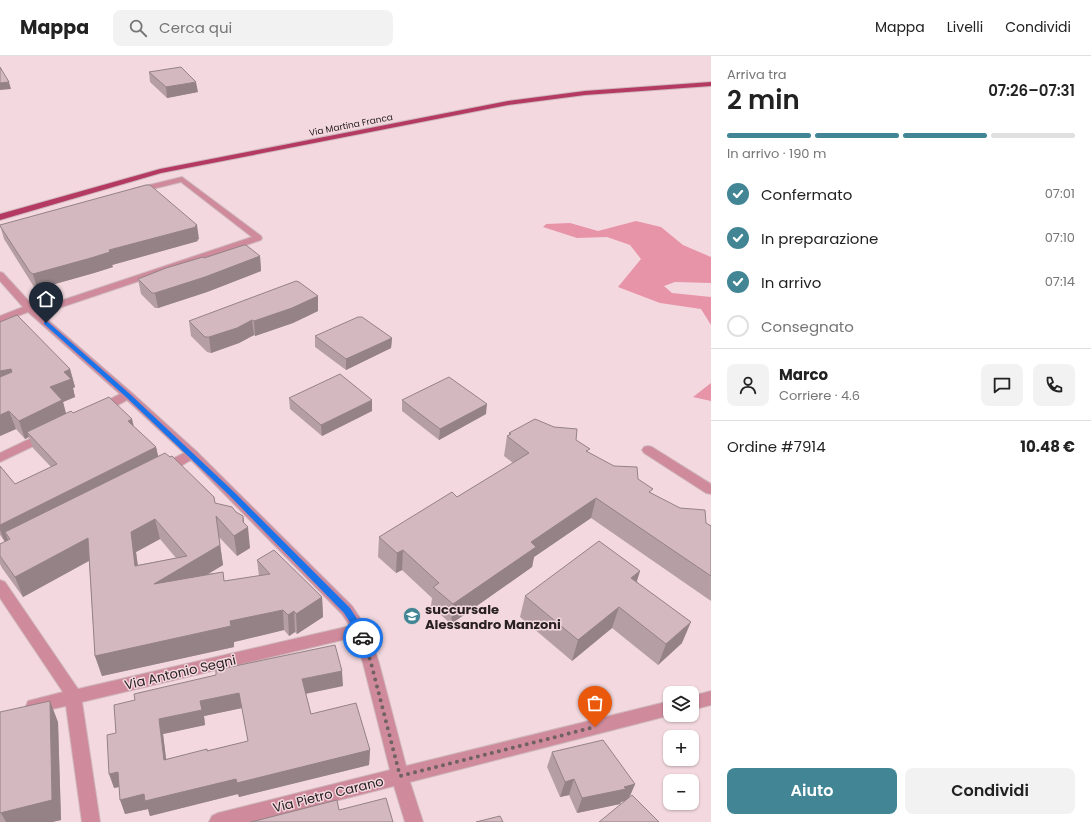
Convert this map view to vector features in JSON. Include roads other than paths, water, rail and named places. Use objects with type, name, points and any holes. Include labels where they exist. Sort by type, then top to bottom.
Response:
[{"type":"main road","name":"Via Martina Franca","points":[[0,216],[160,171],[508,103],[584,93],[711,84]]},
{"type":"street","points":[[0,320],[258,238],[182,179],[129,193]]},
{"type":"street","points":[[0,275],[32,311],[128,395],[192,454],[347,610],[360,630],[371,663],[400,776],[414,822]]},
{"type":"street","points":[[93,412],[128,395]]},
{"type":"street","points":[[0,458],[57,430]]},
{"type":"street","points":[[648,450],[711,490]]},
{"type":"street","points":[[149,476],[192,454]]},
{"type":"street","points":[[0,586],[72,694],[91,822]]},
{"type":"street","name":"Via Antonio Segni","points":[[22,708],[72,694],[360,630]]},
{"type":"street","points":[[699,701],[711,698]]},
{"type":"street","name":"Via Pietro Carano","points":[[218,822],[663,710]]},
{"type":"place","name":"succursale Alessandro Manzoni","points":[[412,616]]}]
